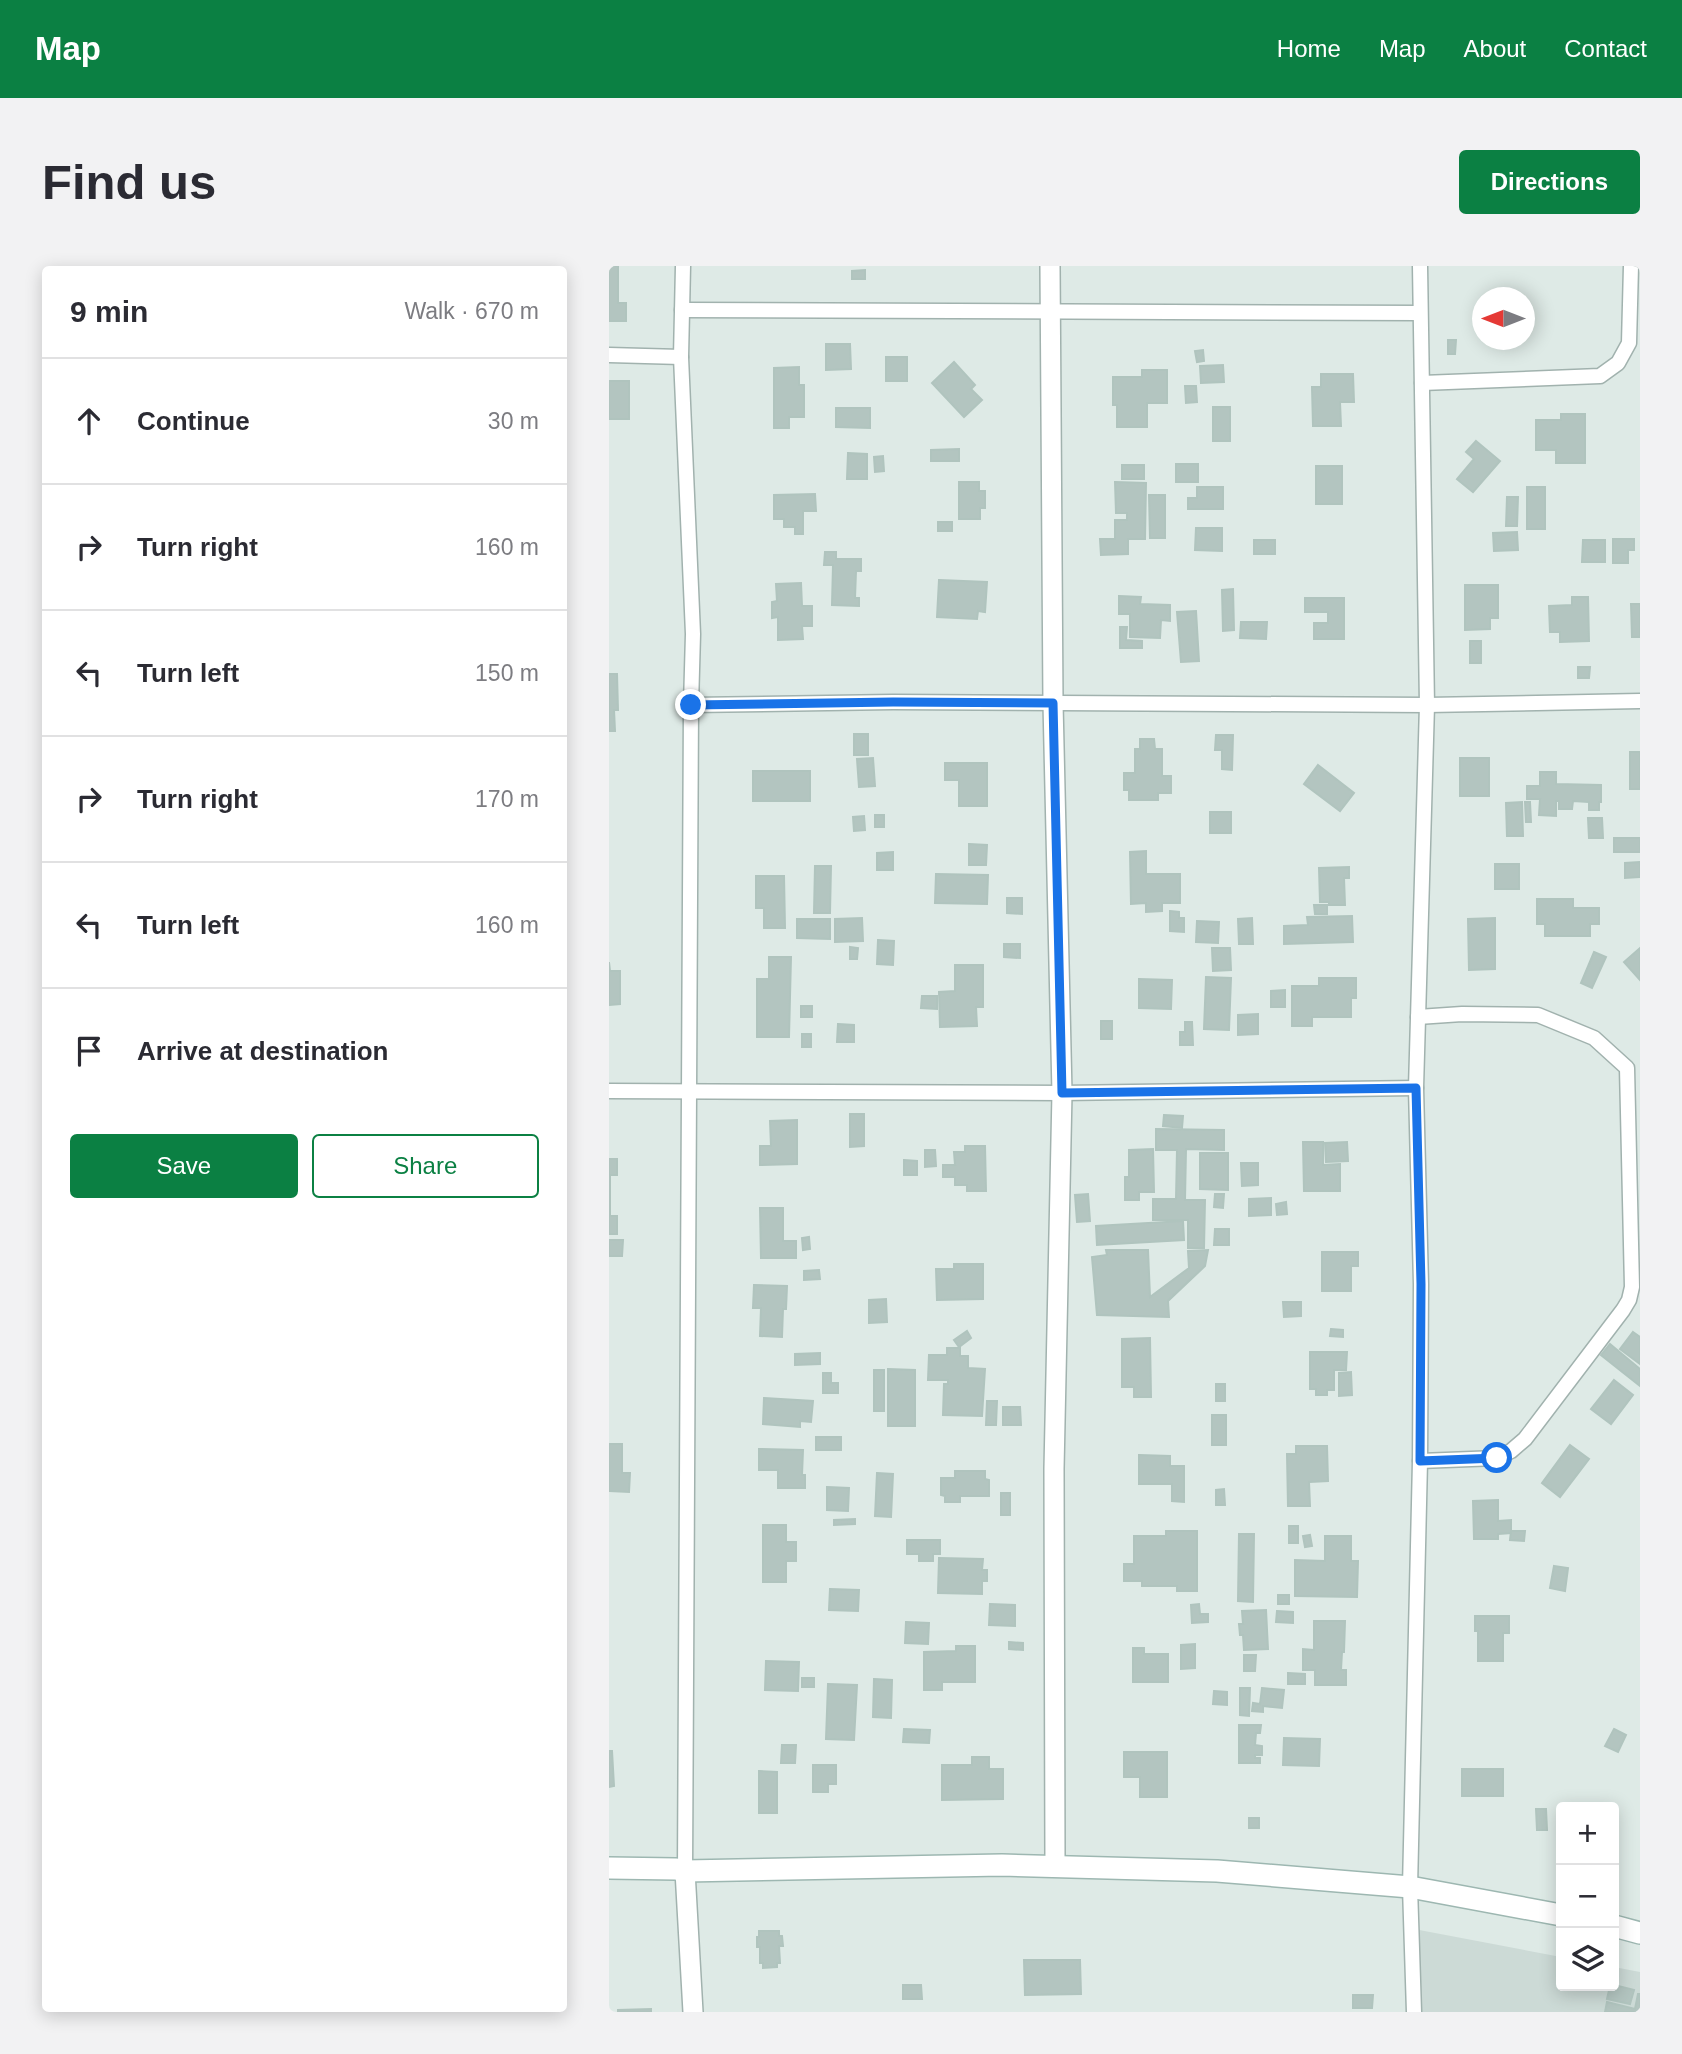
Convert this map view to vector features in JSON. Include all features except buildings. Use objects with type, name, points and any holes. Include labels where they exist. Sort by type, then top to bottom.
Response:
[{"type":"main road","points":[[609,1868],[685,1871],[1055,1866],[1217,1871],[1410,1887],[1556,1914]]},
{"type":"main road","points":[[1619,1927],[1640,1933]]},
{"type":"street","points":[[683,266],[681,357],[693,634],[685,1871],[693,2012]]},
{"type":"street","points":[[1050,266],[1053,703],[1062,1093],[1054,1469],[1055,1866]]},
{"type":"street","points":[[1414,2012],[1410,1887],[1420,1461],[1421,1284],[1416,1088],[1427,705],[1420,266]]},
{"type":"street","points":[[1422,383],[1600,376],[1618,363],[1629,343],[1632,266]]},
{"type":"street","points":[[682,310],[1420,313]]},
{"type":"street","points":[[609,355],[681,357]]},
{"type":"street","points":[[691,705],[893,702],[1427,705],[1640,701]]},
{"type":"street","points":[[1418,1017],[1462,1014],[1538,1015],[1594,1038],[1627,1068],[1632,1287],[1623,1310],[1525,1439],[1511,1451],[1497,1458],[1420,1461]]},
{"type":"street","points":[[609,1091],[1062,1093],[1416,1088]]},
{"type":"shaded area","points":[[1414,1929],[1556,1956],[1556,1991],[1619,1991],[1619,1968],[1640,1972],[1640,2012],[1419,2012]]},
{"type":"route","points":[[691,705],[1053,703],[1062,1093],[1416,1088],[1421,1284],[1420,1461],[1497,1458]]}]
